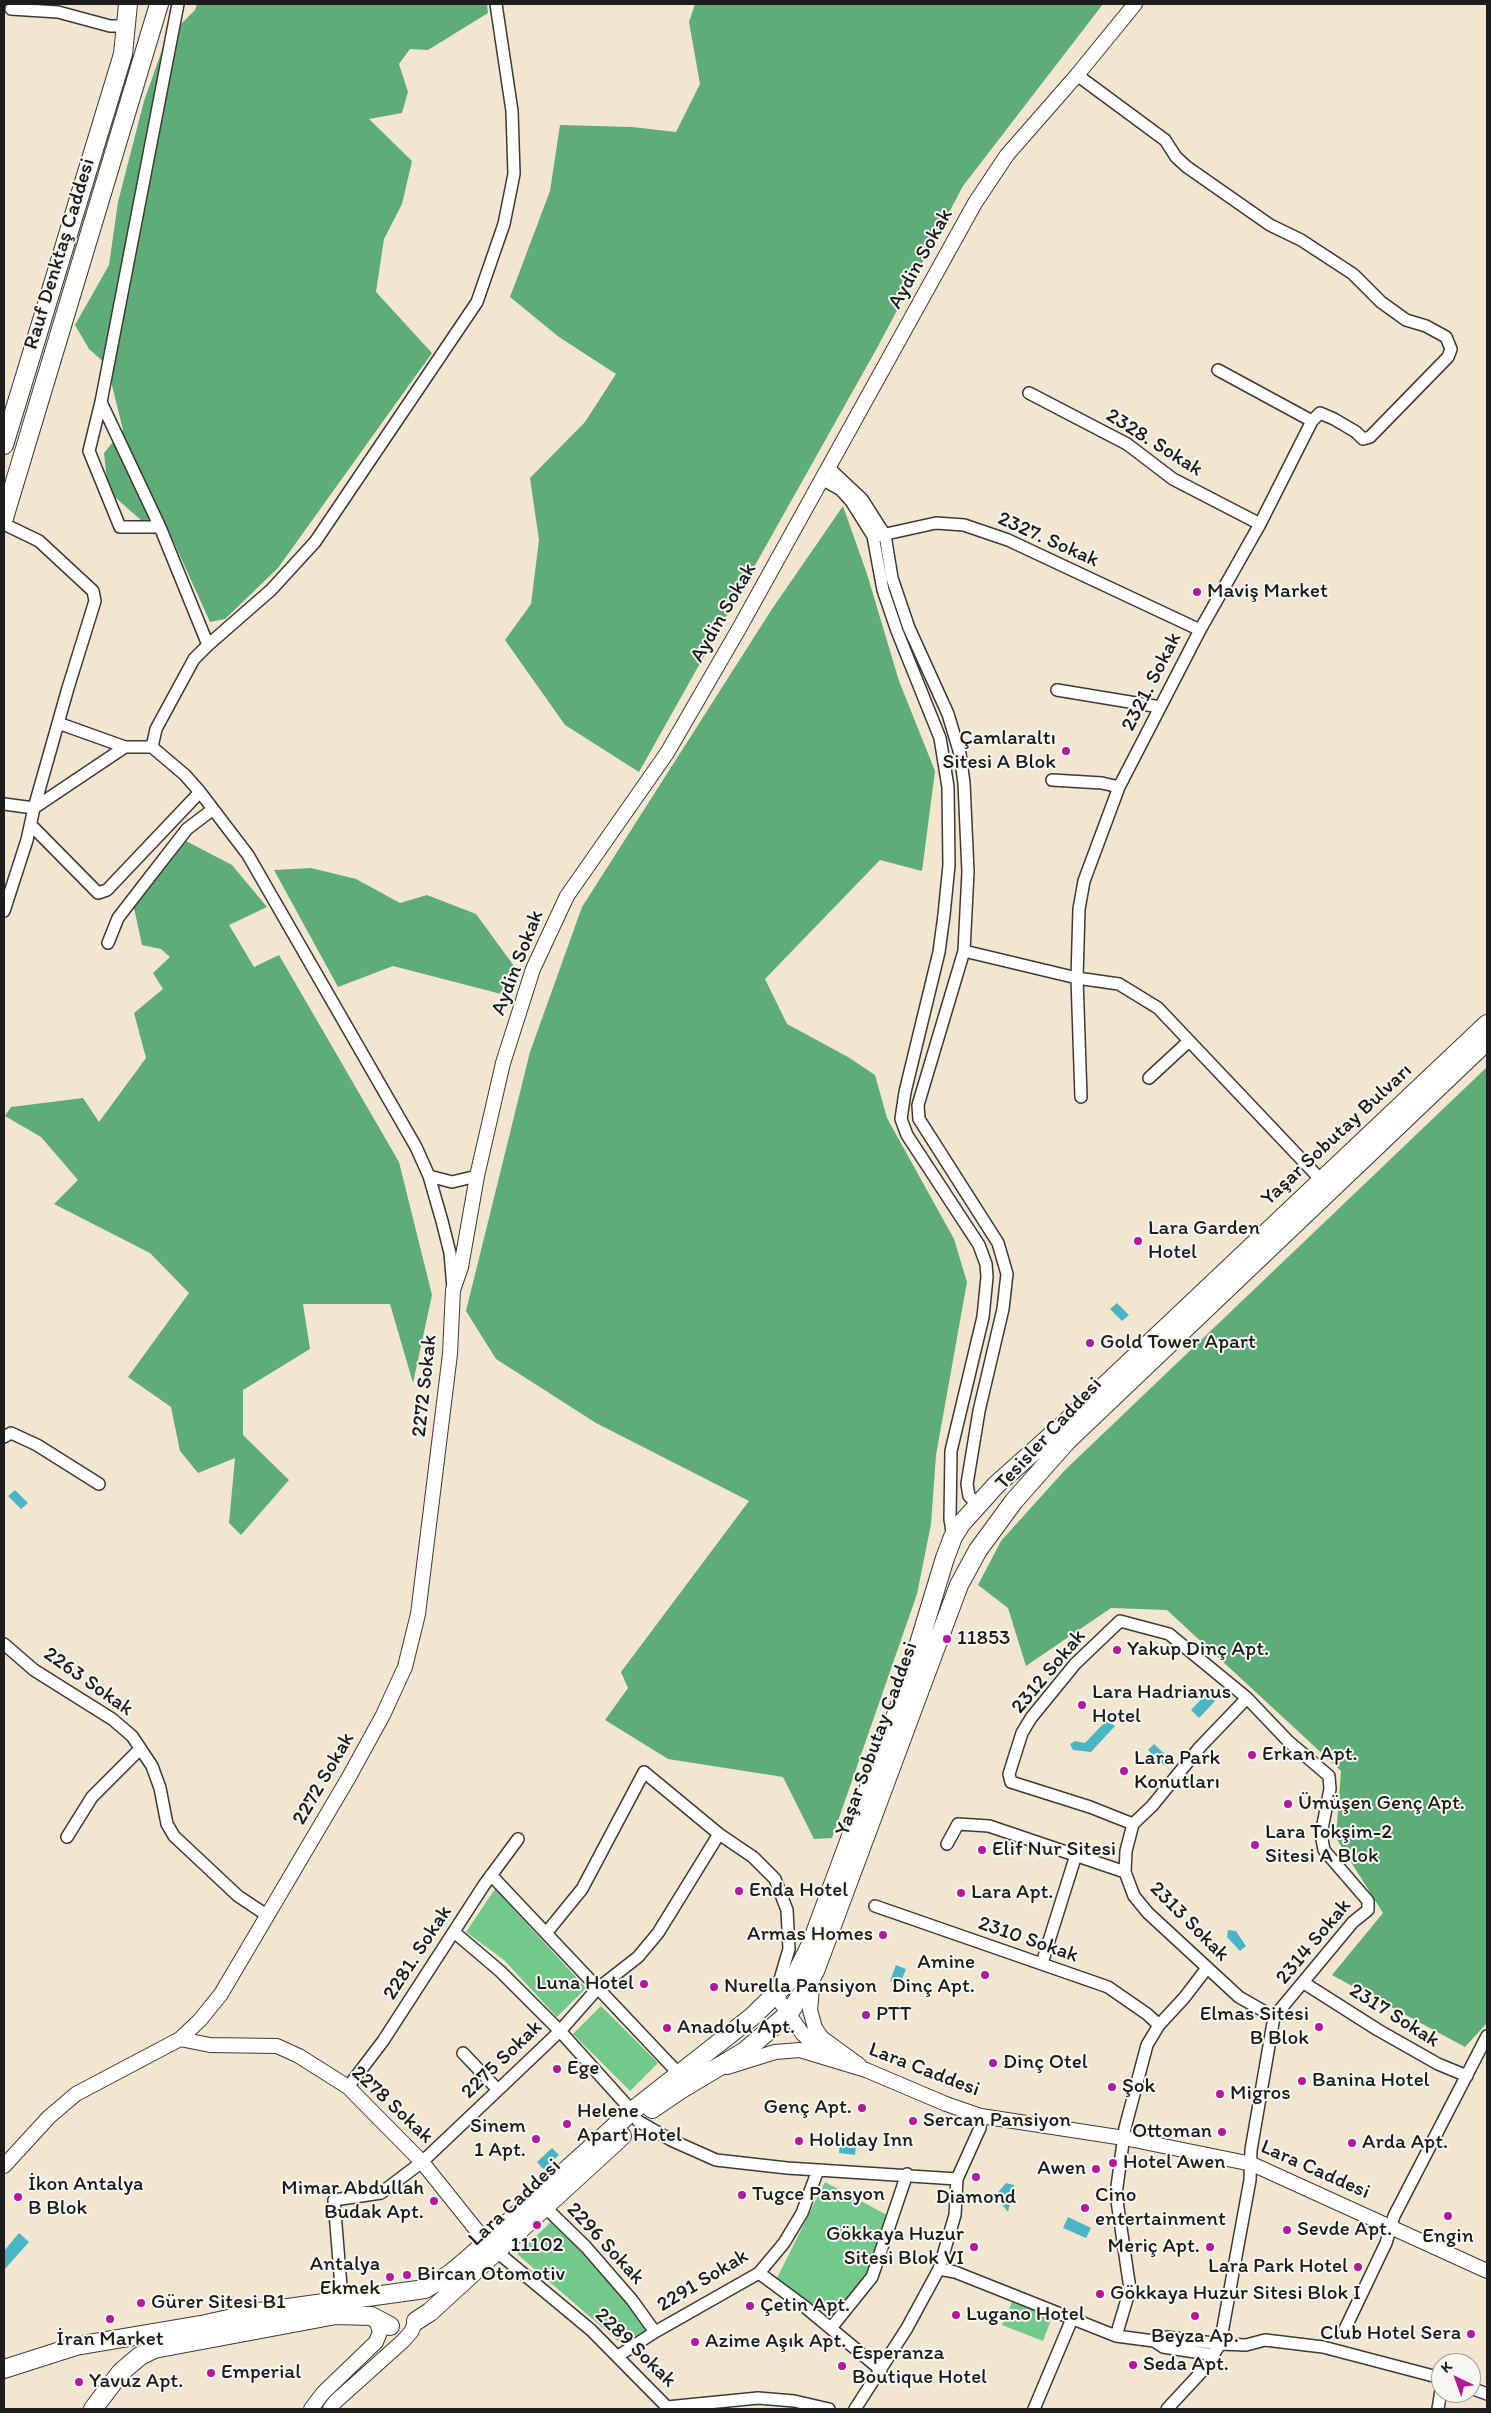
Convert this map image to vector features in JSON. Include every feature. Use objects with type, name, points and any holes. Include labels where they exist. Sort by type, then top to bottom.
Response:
[{"type":"main road","name":"Rauf Denktaş Caddesi","points":[[4,445],[123,54],[128,4]]},
{"type":"main road","name":"Rauf Denktaş Caddesi","points":[[4,519],[158,4]]},
{"type":"main road","name":"Yaşar Sobutay Bulvarı","points":[[635,2116],[680,2074],[776,1996],[796,1974],[811,1944],[903,1696],[953,1537],[977,1504],[1487,1024]]},
{"type":"main road","name":"Tesisler Caddesi","points":[[993,1529],[1014,1501],[1067,1441],[1487,1041]]},
{"type":"main road","points":[[977,1504],[988,1513],[992,1520],[993,1529]]},
{"type":"main road","name":"Yaşar Sobutay Caddesi","points":[[712,2072],[745,2051],[789,2013],[815,1971],[956,1593],[978,1550],[993,1529]]},
{"type":"main road","points":[[953,1537],[958,1546],[965,1550],[978,1550]]},
{"type":"main road","name":"Lara Caddesi","points":[[419,2322],[491,2246],[545,2206],[635,2116],[712,2072]]},
{"type":"main road","points":[[7,2365],[54,2352],[206,2324],[259,2312],[424,2289],[491,2246],[635,2116]]},
{"type":"main road","points":[[93,2409],[121,2372],[140,2356],[154,2349],[318,2318],[345,2315],[381,2321],[404,2328],[419,2322],[419,2309],[414,2298],[403,2292],[397,2292],[386,2299],[381,2321]]},
{"type":"main road","points":[[107,2342],[122,2355],[121,2372]]},
{"type":"street","points":[[160,527],[120,527],[89,452],[101,402],[178,4]]},
{"type":"street","points":[[152,747],[156,729],[194,660],[208,645],[271,590],[314,542],[477,302],[504,224],[514,174],[512,111],[496,4]]},
{"type":"street","name":"Aydin Sokak","points":[[453,1290],[462,1267],[477,1176],[503,1063],[533,969],[567,896],[667,752],[825,474],[974,203],[1007,155],[1078,75],[1135,4]]},
{"type":"street","points":[[11,10],[58,8],[110,26],[127,26]]},
{"type":"street","points":[[1078,75],[1164,140],[1176,157],[1187,167],[1270,226],[1301,240],[1353,274],[1381,302],[1406,320],[1426,326],[1446,337],[1451,349],[1448,358],[1370,437],[1363,439],[1356,432],[1334,419],[1320,414],[1312,421],[1218,370]]},
{"type":"street","name":"2328. Sokak","points":[[1029,393],[1127,444],[1172,479],[1260,524]]},
{"type":"street","points":[[101,402],[160,527],[208,645]]},
{"type":"street","name":"2321. Sokak","points":[[1081,1097],[1076,978],[1079,909],[1084,881],[1119,787],[1200,630],[1260,524],[1312,421]]},
{"type":"street","points":[[825,474],[851,501],[879,536],[908,628],[948,714],[960,754],[964,783],[968,872],[964,951],[918,1105],[919,1119],[998,1243],[1007,1274],[1003,1309],[979,1412],[968,1484],[970,1496],[977,1504]]},
{"type":"street","points":[[4,519],[8,526],[39,541],[93,591],[95,600],[93,612],[58,723],[31,825],[4,911]]},
{"type":"street","name":"2327. Sokak","points":[[879,536],[936,523],[964,525],[1008,540],[1200,630]]},
{"type":"street","points":[[879,536],[883,590],[897,632],[940,738],[948,787],[949,865],[939,952],[905,1092],[901,1119],[907,1135],[979,1245],[986,1264],[987,1277],[983,1317],[951,1451],[950,1518],[953,1537]]},
{"type":"street","points":[[1057,690],[1160,707]]},
{"type":"street","points":[[58,723],[125,747],[152,747],[179,770],[200,792],[248,855],[416,1146],[429,1176],[450,1253],[453,1290]]},
{"type":"street","points":[[4,804],[34,808],[125,747]]},
{"type":"street","points":[[1052,780],[1102,783],[1119,787]]},
{"type":"street","points":[[31,825],[98,893],[108,890],[200,792]]},
{"type":"street","points":[[108,943],[118,918],[187,829],[212,810]]},
{"type":"street","points":[[964,951],[1076,978],[1119,984],[1158,1008],[1322,1181]]},
{"type":"street","points":[[1149,1078],[1189,1041]]},
{"type":"street","points":[[429,1176],[452,1182],[477,1176]]},
{"type":"street","name":"2272 Sokak","points":[[4,2166],[49,2117],[76,2094],[180,2039],[221,1994],[349,1777],[384,1713],[405,1667],[418,1614],[450,1354],[453,1290]]},
{"type":"street","points":[[4,1437],[11,1433],[37,1445],[99,1484]]},
{"type":"street","name":"2312 Sokak","points":[[1133,1824],[1090,1807],[1011,1782],[1009,1774],[1022,1733],[1031,1718],[1074,1664],[1120,1620],[1169,1634],[1247,1698]]},
{"type":"street","name":"2263 Sokak","points":[[4,1644],[34,1670],[112,1719],[132,1736],[152,1766],[160,1788],[167,1824],[174,1836],[238,1896],[268,1916]]},
{"type":"street","points":[[1125,1872],[1126,1851],[1133,1824],[1152,1806],[1200,1747],[1247,1698]]},
{"type":"street","name":"2314 Sokak","points":[[1217,2349],[1252,2165],[1252,2150],[1274,2017],[1353,1922],[1368,1910],[1368,1901],[1324,1850],[1321,1834],[1330,1789],[1328,1776],[1288,1741],[1247,1698]]},
{"type":"street","points":[[67,1837],[92,1797],[140,1750]]},
{"type":"street","points":[[547,1932],[582,1889],[644,1772],[719,1834],[753,1858],[775,1879],[787,1910],[789,1949],[776,1996],[802,2033],[814,2044],[866,2070]]},
{"type":"street","name":"2313 Sokak","points":[[947,1844],[958,1824],[989,1826],[1125,1872],[1134,1896],[1148,1913],[1239,1997],[1274,2017]]},
{"type":"street","name":"2275 Sokak","points":[[342,2299],[334,2200],[381,2193],[422,2162],[560,2031],[597,1989],[638,1957],[658,1933],[719,1834]]},
{"type":"street","name":"2281. Sokak","points":[[348,2087],[383,2041],[491,1876],[518,1840]]},
{"type":"street","points":[[1042,1963],[1076,1855]]},
{"type":"street","points":[[491,1876],[547,1932],[597,1989],[680,2074]]},
{"type":"street","name":"2310 Sokak","points":[[875,1906],[1009,1954],[1042,1963],[1063,1973],[1108,1987],[1147,2014],[1159,2026]]},
{"type":"street","points":[[454,1932],[500,1971],[560,2031],[635,2116],[671,2140],[716,2160],[818,2170],[906,2174],[956,2179]]},
{"type":"street","points":[[1116,2336],[1130,2289],[1116,2194],[1124,2138],[1148,2045],[1159,2026],[1184,1998],[1206,1968]]},
{"type":"street","points":[[815,1971],[810,2010],[815,2028],[822,2038],[866,2070]]},
{"type":"street","name":"2317 Sokak","points":[[1304,1983],[1378,2030],[1438,2064],[1467,2076]]},
{"type":"street","points":[[1346,2329],[1391,2228],[1394,2216],[1487,2036]]},
{"type":"street","name":"2278 Sokak","points":[[180,2039],[210,2044],[277,2046],[299,2056],[348,2087],[422,2162],[491,2246]]},
{"type":"street","name":"Lara Caddesi","points":[[712,2072],[788,2049],[800,2050],[866,2070],[938,2101],[981,2116],[1124,2138],[1252,2165],[1487,2270]]},
{"type":"street","points":[[463,2053],[498,2090]]},
{"type":"street","points":[[855,2409],[924,2300],[939,2270],[955,2215],[956,2179],[980,2128],[981,2116]]},
{"type":"street","name":"2291 Sokak","points":[[618,2356],[655,2332],[759,2273],[784,2243],[798,2220],[818,2170]]},
{"type":"street","points":[[831,2328],[872,2277],[906,2174]]},
{"type":"street","name":"2296 Sokak","points":[[545,2206],[586,2246],[632,2300],[655,2332]]},
{"type":"street","name":"2289 Sokak","points":[[491,2246],[591,2330],[668,2408],[758,2398],[794,2401],[829,2409]]},
{"type":"street","points":[[939,2270],[955,2272],[1116,2336],[1154,2340],[1167,2337],[1217,2349],[1265,2340],[1323,2347],[1431,2375]]},
{"type":"street","points":[[759,2273],[831,2328],[881,2370]]},
{"type":"street","points":[[1034,2409],[1072,2319]]},
{"type":"street","points":[[311,2409],[324,2393],[376,2342],[381,2321]]},
{"type":"street","points":[[330,2409],[335,2402],[390,2353],[419,2322]]},
{"type":"street","points":[[1167,2409],[1217,2349]]},
{"type":"street","points":[[1179,2396],[1180,2409]]},
{"type":"green space","points":[[197,4],[487,4],[488,13],[428,50],[410,49],[399,64],[408,92],[402,113],[369,119],[412,161],[402,204],[384,239],[376,292],[432,353],[278,568],[225,619],[210,622],[162,516],[142,521],[108,491],[104,453],[123,430],[107,365],[89,349],[75,325],[109,265],[118,202],[144,101],[166,39],[195,10]]},
{"type":"green space","points":[[695,4],[1103,4],[963,186],[877,348],[639,772],[565,725],[505,640],[531,604],[539,540],[530,478],[585,422],[616,374],[559,337],[510,297],[550,191],[560,125],[632,127],[676,132],[700,84],[689,22]]},
{"type":"green space","points":[[843,506],[867,574],[899,681],[935,771],[922,871],[880,860],[765,979],[787,1024],[848,1057],[875,1075],[887,1118],[954,1239],[967,1282],[936,1455],[931,1524],[917,1594],[832,1838],[814,1839],[783,1777],[668,1759],[605,1720],[628,1688],[621,1672],[749,1501],[596,1423],[496,1359],[466,1311],[530,1052],[582,907],[772,609]]},
{"type":"green space","points":[[186,841],[232,865],[267,907],[229,925],[254,967],[279,955],[399,1162],[432,1295],[413,1383],[390,1304],[303,1304],[310,1349],[243,1390],[243,1435],[289,1480],[241,1535],[229,1523],[235,1458],[198,1473],[180,1451],[171,1407],[128,1377],[189,1293],[150,1253],[54,1204],[78,1180],[41,1137],[5,1116],[11,1107],[83,1098],[99,1122],[146,1058],[134,1013],[163,989],[153,973],[170,957],[161,949],[142,945],[134,908]]},
{"type":"green space","points":[[311,868],[356,879],[400,903],[427,895],[476,914],[514,966],[505,995],[393,966],[338,987],[274,870]]},
{"type":"green space","points":[[1487,1067],[1487,2023],[1465,2047],[1332,1975],[1383,1913],[1336,1838],[1341,1771],[1167,1610],[1111,1608],[1026,1666],[1008,1608],[978,1585],[1001,1541],[1065,1470]]},
{"type":"green space","points":[[495,1889],[586,1988],[557,2017],[504,1960],[466,1932]]},
{"type":"green space","points":[[601,2006],[658,2063],[630,2091],[573,2034]]},
{"type":"green space","points":[[825,2182],[887,2215],[866,2275],[832,2318],[776,2280]]},
{"type":"green space","points":[[552,2221],[631,2304],[647,2331],[624,2346],[517,2254]]},
{"type":"green space","points":[[1012,2302],[1052,2317],[1043,2341],[1002,2325]]},
{"type":"water","points":[[1117,1303],[1129,1315],[1122,1321],[1110,1309]]},
{"type":"water","points":[[15,1490],[28,1503],[21,1509],[8,1496]]},
{"type":"water","points":[[1207,1693],[1215,1701],[1199,1718],[1191,1710]]},
{"type":"water","points":[[1107,1720],[1115,1726],[1091,1752],[1073,1750],[1070,1744],[1075,1741],[1085,1743]]},
{"type":"water","points":[[1154,1744],[1171,1760],[1165,1766],[1148,1750]]},
{"type":"water","points":[[1228,1930],[1236,1931],[1246,1946],[1240,1951],[1227,1937]]},
{"type":"water","points":[[896,1965],[906,1969],[900,1984],[890,1981]]},
{"type":"water","points":[[840,2143],[856,2145],[855,2155],[839,2153]]},
{"type":"water","points":[[552,2148],[559,2155],[543,2169],[537,2162]]},
{"type":"water","points":[[1006,2183],[1014,2185],[1008,2212],[995,2196]]},
{"type":"water","points":[[1068,2217],[1091,2228],[1086,2238],[1063,2228]]},
{"type":"water","points":[[19,2233],[29,2242],[4,2270],[4,2251]]},
{"type":"place","name":"Maviş Market","points":[[1197,592]]},
{"type":"place","name":"Çamlaraltı Sitesi A Blok","points":[[1066,751]]},
{"type":"place","name":"Lara Garden Hotel","points":[[1138,1241]]},
{"type":"place","name":"Gold Tower Apart","points":[[1090,1343]]},
{"type":"place","name":"11853","points":[[947,1639]]},
{"type":"place","name":"Yakup Dinç Apt.","points":[[1117,1650]]},
{"type":"place","name":"Lara Hadrianus Hotel","points":[[1082,1705]]},
{"type":"place","name":"Erkan Apt.","points":[[1252,1755]]},
{"type":"place","name":"Lara Park Konutları","points":[[1124,1771]]},
{"type":"place","name":"Ümüşen Genç Apt.","points":[[1288,1804]]},
{"type":"place","name":"Lara Tokşim-2 Sitesi A Blok","points":[[1255,1845]]},
{"type":"place","name":"Elif Nur Sitesi","points":[[982,1850]]},
{"type":"place","name":"Enda Hotel","points":[[739,1891]]},
{"type":"place","name":"Lara Apt.","points":[[961,1893]]},
{"type":"place","name":"Armas Homes","points":[[883,1935]]},
{"type":"place","name":"Amine Dinç Apt.","points":[[985,1975]]},
{"type":"place","name":"Luna Hotel","points":[[644,1984]]},
{"type":"place","name":"Nurella Pansiyon","points":[[714,1987]]},
{"type":"place","name":"PTT","points":[[866,2015]]},
{"type":"place","name":"Elmas Sitesi B Blok","points":[[1319,2027]]},
{"type":"place","name":"Anadolu Apt.","points":[[667,2028]]},
{"type":"place","name":"Dinç Otel","points":[[993,2063]]},
{"type":"place","name":"Ege","points":[[557,2069]]},
{"type":"place","name":"Banina Hotel","points":[[1302,2081]]},
{"type":"place","name":"Şok","points":[[1112,2087]]},
{"type":"place","name":"Migros","points":[[1220,2094]]},
{"type":"place","name":"Genç Apt.","points":[[862,2108]]},
{"type":"place","name":"Sercan Pansiyon","points":[[913,2121]]},
{"type":"place","name":"Helene Apart Hotel","points":[[567,2124]]},
{"type":"place","name":"Ottoman","points":[[1222,2132]]},
{"type":"place","name":"Sinem 1 Apt.","points":[[536,2139]]},
{"type":"place","name":"Holiday Inn","points":[[799,2141]]},
{"type":"place","name":"Arda Apt.","points":[[1352,2143]]},
{"type":"place","name":"Hotel Awen","points":[[1113,2163]]},
{"type":"place","name":"Awen","points":[[1096,2169]]},
{"type":"place","name":"Diamond","points":[[976,2177]]},
{"type":"place","name":"Tugce Pansyon","points":[[742,2195]]},
{"type":"place","name":"İkon Antalya B Blok","points":[[18,2197]]},
{"type":"place","name":"Mimar Abdullah Budak Apt.","points":[[434,2201]]},
{"type":"place","name":"Cino entertainment","points":[[1085,2208]]},
{"type":"place","name":"Engin","points":[[1448,2216]]},
{"type":"place","name":"11102","points":[[537,2225]]},
{"type":"place","name":"Sevde Apt.","points":[[1287,2230]]},
{"type":"place","name":"Gökkaya Huzur Sitesi Blok VI","points":[[974,2247]]},
{"type":"place","name":"Meriç Apt.","points":[[1210,2247]]},
{"type":"place","name":"Lara Park Hotel","points":[[1358,2267]]},
{"type":"place","name":"Bircan Otomotiv","points":[[407,2275]]},
{"type":"place","name":"Antalya Ekmek","points":[[390,2277]]},
{"type":"place","name":"Gökkaya Huzur Sitesi Blok I","points":[[1100,2294]]},
{"type":"place","name":"Gürer Sitesi B1","points":[[141,2303]]},
{"type":"place","name":"Çetin Apt.","points":[[750,2306]]},
{"type":"place","name":"Lugano Hotel","points":[[956,2315]]},
{"type":"place","name":"Beyza Ap.","points":[[1195,2316]]},
{"type":"place","name":"İran Market","points":[[110,2319]]},
{"type":"place","name":"Club Hotel Sera","points":[[1471,2334]]},
{"type":"place","name":"Azime Aşık Apt.","points":[[695,2342]]},
{"type":"place","name":"Seda Apt.","points":[[1133,2365]]},
{"type":"place","name":"Esperanza Boutique Hotel","points":[[842,2366]]},
{"type":"place","name":"Emperial","points":[[211,2373]]},
{"type":"place","name":"Yavuz Apt.","points":[[79,2382]]}]
